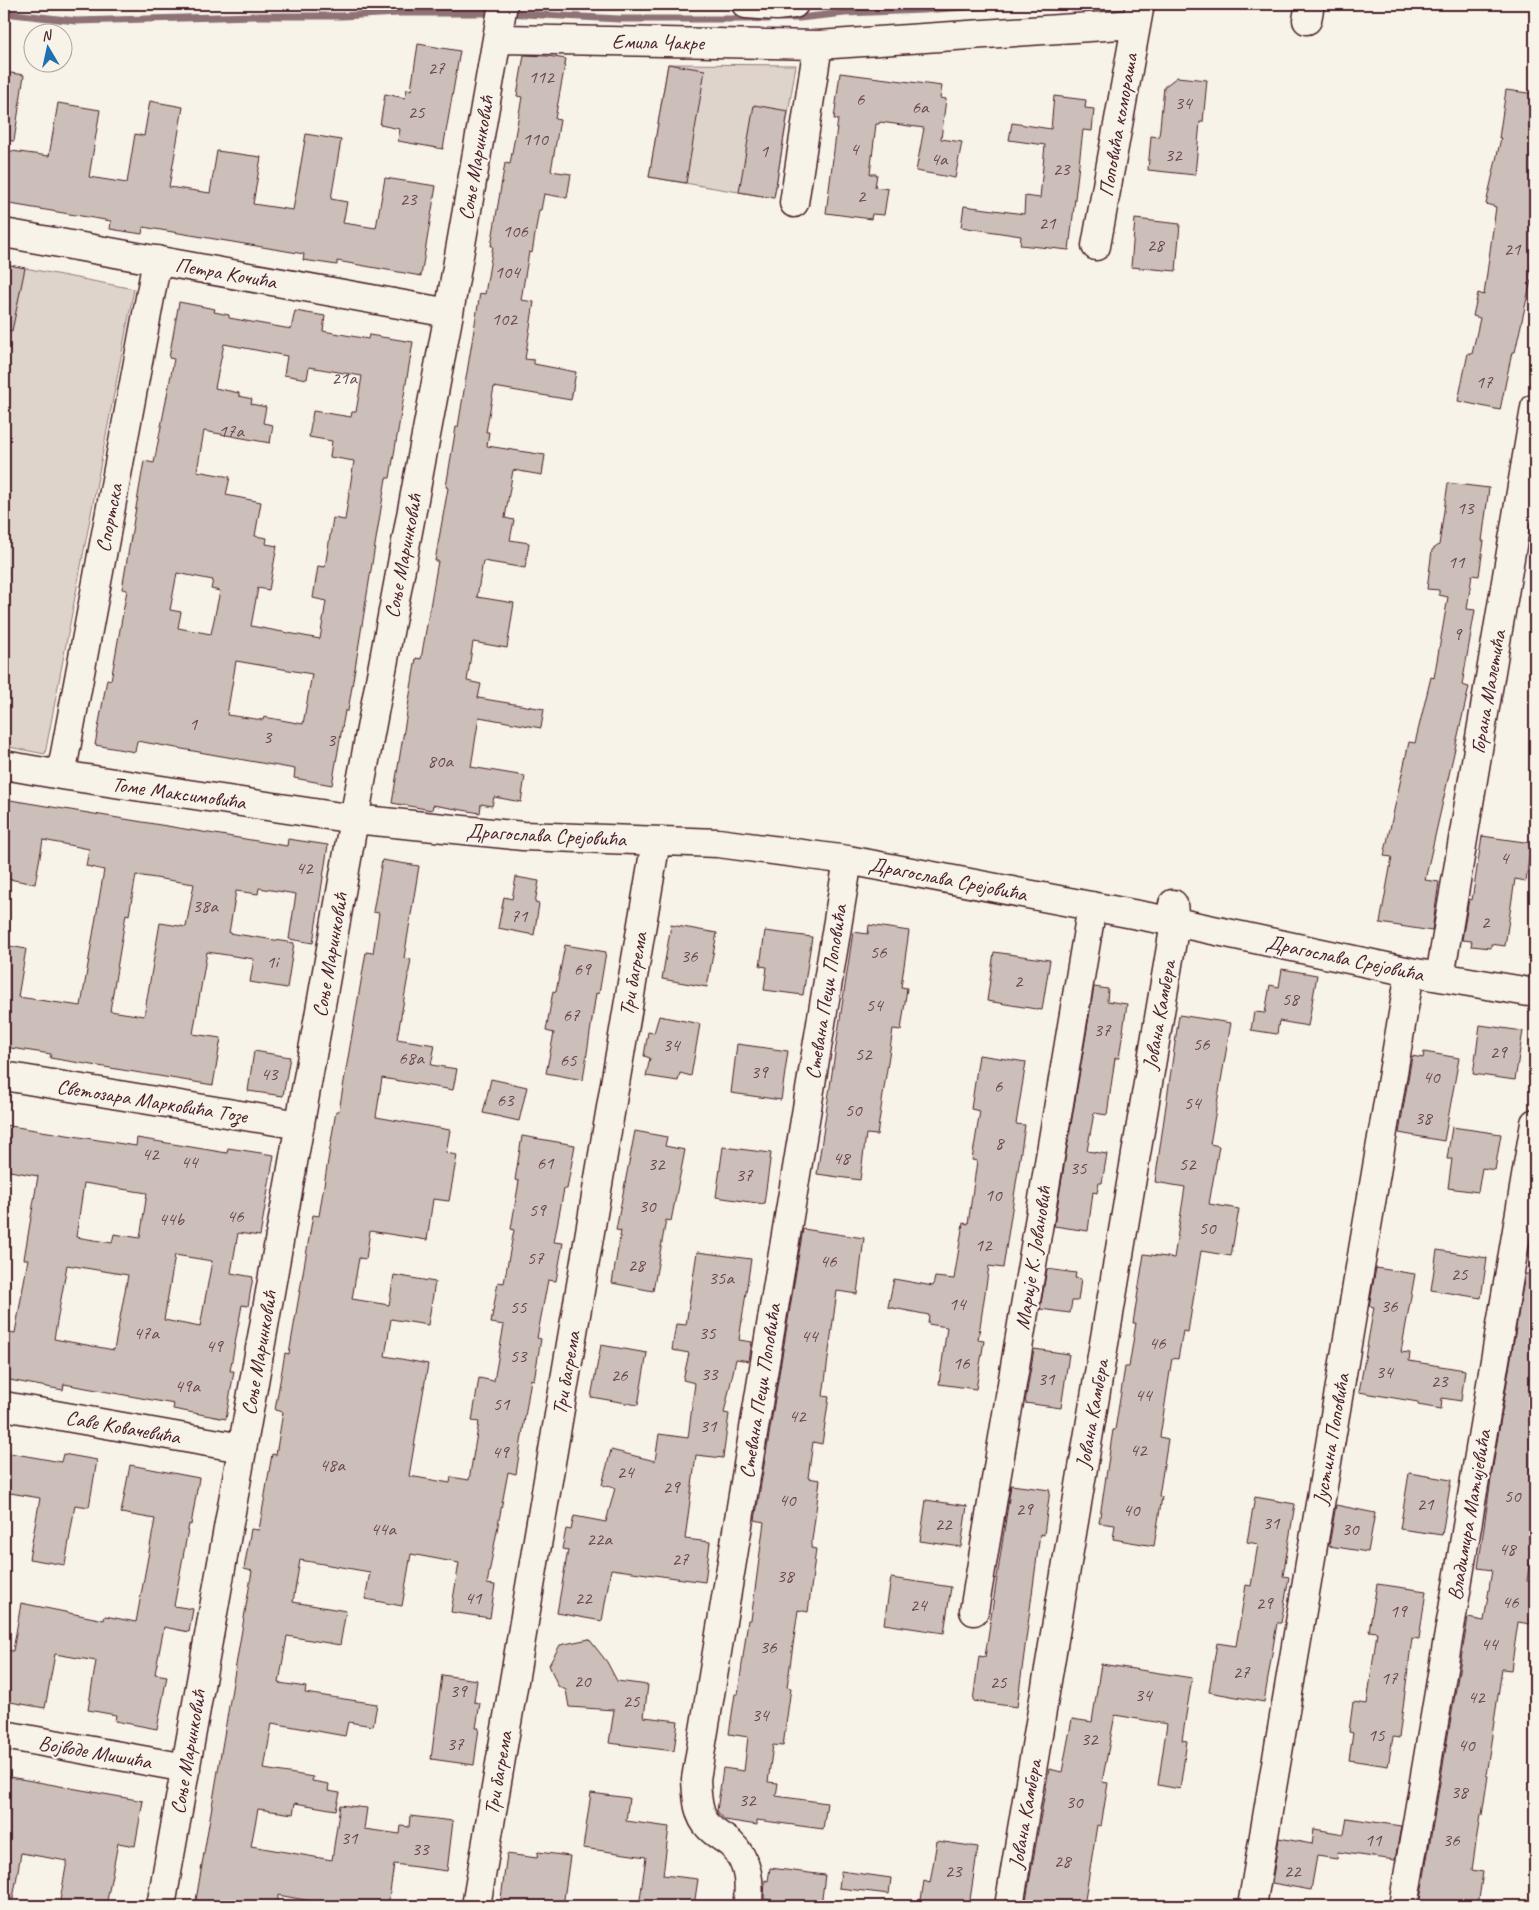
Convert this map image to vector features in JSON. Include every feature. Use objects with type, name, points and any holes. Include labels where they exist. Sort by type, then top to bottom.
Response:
[{"type":"street","name":"Соње Маринковић","points":[[161,1906],[354,819],[449,313],[504,4]]},
{"type":"street","points":[[746,4],[776,6],[794,4]]},
{"type":"street","name":"Емила Чакре","points":[[497,39],[818,44],[1138,14]]},
{"type":"street","name":"Поповића комораша","points":[[1096,246],[1138,14]]},
{"type":"street","points":[[794,203],[818,44]]},
{"type":"street","name":"Петра Кочића","points":[[4,232],[449,313]]},
{"type":"street","name":"Спортска","points":[[61,775],[157,260]]},
{"type":"street","name":"Горана Малетића","points":[[1440,977],[1535,408]]},
{"type":"street","name":"Томе Максимовића","points":[[4,765],[354,819]]},
{"type":"street","name":"Драгослава Срејовића","points":[[354,819],[523,836],[718,843],[848,860],[1092,906],[1174,913],[1410,972],[1535,993]]},
{"type":"street","name":"Три багрема","points":[[476,1906],[656,840]]},
{"type":"street","name":"Стевана Пеци Поповића","points":[[747,1906],[748,1877],[742,1859],[732,1845],[708,1826],[698,1804],[696,1779],[848,860]]},
{"type":"street","name":"Марије К. Јовановић","points":[[974,1611],[1092,906]]},
{"type":"street","name":"Јована Камбера","points":[[1009,1906],[1174,913]]},
{"type":"street","name":"Јустина Поповића","points":[[1252,1906],[1410,972]]},
{"type":"street","name":"Светозара Марковића Тозе","points":[[4,1076],[300,1125]]},
{"type":"street","name":"Владимира Матијевића","points":[[1403,1906],[1535,1123]]},
{"type":"street","name":"Саве Ковачевића","points":[[4,1406],[242,1448]]},
{"type":"street","name":"Војводе Мишића","points":[[4,1735],[186,1768]]},
{"type":"shaded area","points":[[668,64],[796,65],[774,198],[649,177]]},
{"type":"shaded area","points":[[4,264],[134,289],[45,754],[4,746]]},
{"type":"building","points":[[418,44],[460,51],[443,149],[398,141],[400,129],[380,125],[385,94],[405,98],[407,89],[411,90]]},
{"type":"building","points":[[524,55],[566,59],[555,119],[560,120],[551,171],[571,174],[567,198],[544,194],[541,210],[539,210],[532,253],[529,252],[521,300],[534,302],[525,359],[534,360],[534,364],[576,372],[571,400],[494,387],[486,432],[489,432],[487,446],[545,455],[542,475],[513,470],[505,518],[514,520],[510,540],[529,543],[525,568],[483,561],[477,597],[514,603],[507,648],[473,642],[467,681],[481,684],[478,698],[544,709],[541,728],[479,717],[471,767],[525,776],[521,802],[494,797],[492,806],[481,804],[480,813],[433,805],[432,810],[392,803],[416,658],[421,659],[438,561],[435,561],[448,488],[446,487],[480,293],[485,294],[505,163],[510,164],[522,97],[517,96]]},
{"type":"building","points":[[668,64],[705,70],[686,183],[649,177]]},
{"type":"building","points":[[4,72],[24,75],[14,141],[4,140]]},
{"type":"building","points":[[840,73],[942,86],[940,98],[946,99],[941,139],[962,142],[955,178],[916,171],[924,128],[880,122],[876,124],[870,174],[877,174],[875,187],[888,189],[884,215],[872,214],[871,219],[826,213],[838,119],[834,119]]},
{"type":"building","points":[[1177,77],[1207,80],[1203,122],[1200,122],[1195,175],[1148,170],[1151,136],[1159,137],[1164,87]]},
{"type":"building","points":[[1506,90],[1535,94],[1535,237],[1529,280],[1531,280],[1515,352],[1512,352],[1500,410],[1458,401],[1468,353],[1472,354],[1480,318],[1473,316],[1478,293],[1484,295],[1496,207],[1486,204],[1501,138],[1499,138]]},
{"type":"building","points":[[1054,96],[1086,100],[1085,108],[1094,109],[1092,131],[1083,130],[1069,250],[1020,245],[1021,236],[961,227],[964,206],[1024,214],[1025,196],[1040,198],[1045,145],[1009,140],[1012,123],[1051,129]]},
{"type":"building","points":[[150,101],[183,107],[169,187],[210,193],[217,151],[261,157],[253,204],[293,210],[306,134],[341,140],[331,199],[347,202],[343,223],[376,228],[385,178],[436,186],[421,276],[337,261],[337,265],[303,260],[304,254],[143,227],[142,234],[110,229],[111,221],[4,203],[4,150],[49,156],[58,103],[100,110],[89,177],[127,183],[135,134],[144,136]]},
{"type":"building","points":[[754,105],[788,111],[774,198],[739,192]]},
{"type":"building","points":[[1135,219],[1180,224],[1176,271],[1131,267]]},
{"type":"building","points":[[4,264],[25,268],[12,331],[4,330]]},
{"type":"building","points":[[179,302],[215,309],[214,312],[229,315],[229,318],[291,329],[295,311],[325,316],[323,331],[368,339],[369,335],[413,342],[390,478],[386,478],[348,711],[345,711],[332,785],[294,778],[295,769],[137,741],[135,752],[95,745],[107,679],[111,680],[127,590],[122,589],[144,461],[154,463],[174,359],[169,358]],"holes":[[[224,344],[287,356],[284,375],[307,379],[309,367],[362,376],[356,412],[352,412],[351,417],[313,411],[309,437],[332,441],[330,457],[354,461],[345,520],[333,518],[325,567],[318,566],[313,598],[326,601],[320,639],[251,626],[258,588],[269,590],[277,546],[266,544],[267,538],[255,536],[261,502],[226,495],[230,477],[197,471],[204,431],[270,443],[273,425],[263,423],[266,407],[251,404],[252,399],[239,396],[239,393],[215,388]],[[177,573],[213,580],[211,589],[220,591],[211,634],[178,628],[181,612],[170,610]],[[236,661],[312,674],[303,724],[264,717],[263,720],[227,715]]]},
{"type":"building","points":[[1448,483],[1489,488],[1479,576],[1472,575],[1467,609],[1475,610],[1462,685],[1469,687],[1425,880],[1439,882],[1432,931],[1380,923],[1392,857],[1384,856],[1409,742],[1415,743],[1431,677],[1434,678],[1448,597],[1439,595],[1439,590],[1427,589],[1432,550],[1439,545]]},
{"type":"building","points":[[4,799],[287,846],[288,839],[328,845],[313,943],[289,939],[296,894],[259,888],[258,894],[236,891],[229,933],[294,943],[287,988],[250,982],[254,959],[207,952],[193,1034],[221,1038],[213,1085],[50,1058],[51,1054],[4,1047],[4,945],[26,949],[18,997],[81,1006],[104,870],[86,866],[89,849],[43,840],[35,884],[4,878],[7,834],[4,833]],"holes":[[[136,875],[194,884],[186,927],[160,923],[144,1016],[110,1011],[126,914],[129,915]]]},
{"type":"building","points":[[1482,836],[1531,843],[1526,881],[1515,879],[1505,946],[1491,944],[1491,948],[1471,946],[1472,941],[1462,940],[1469,899],[1472,900]]},
{"type":"building","points":[[382,860],[419,866],[404,958],[411,959],[397,1039],[435,1045],[431,1065],[457,1069],[453,1090],[382,1078],[376,1117],[450,1130],[446,1153],[457,1155],[449,1201],[433,1199],[427,1240],[370,1231],[366,1259],[359,1258],[352,1299],[389,1305],[394,1275],[435,1282],[428,1325],[391,1319],[385,1356],[428,1364],[409,1476],[450,1483],[451,1477],[469,1480],[479,1422],[472,1421],[479,1378],[494,1381],[504,1325],[491,1323],[498,1282],[504,1283],[514,1230],[511,1229],[519,1181],[515,1180],[522,1136],[575,1145],[554,1242],[563,1243],[556,1281],[548,1280],[537,1338],[541,1339],[534,1380],[531,1379],[516,1474],[508,1472],[487,1584],[495,1585],[490,1618],[451,1612],[459,1563],[411,1554],[402,1606],[365,1599],[370,1572],[300,1560],[293,1602],[346,1611],[340,1645],[287,1636],[279,1683],[306,1687],[305,1693],[377,1704],[373,1726],[348,1722],[345,1736],[272,1723],[264,1769],[313,1777],[312,1781],[329,1784],[328,1791],[340,1793],[336,1810],[295,1803],[293,1814],[258,1809],[251,1846],[332,1860],[340,1805],[367,1808],[364,1829],[400,1834],[401,1826],[409,1827],[410,1816],[453,1821],[447,1871],[394,1864],[388,1906],[326,1906],[327,1904],[278,1895],[278,1906],[195,1906],[252,1571],[244,1569],[251,1529],[259,1530],[272,1454],[276,1455],[283,1412],[275,1410],[285,1353],[289,1354],[313,1215],[319,1216],[336,1111],[339,1111],[366,952],[373,953],[379,913],[373,912]]},
{"type":"building","points":[[516,877],[539,881],[535,903],[539,904],[534,935],[498,928],[504,897],[512,899]]},
{"type":"building","points":[[671,925],[717,933],[707,987],[662,979]]},
{"type":"building","points":[[869,925],[909,931],[901,987],[907,988],[901,1030],[893,1029],[877,1135],[866,1134],[860,1180],[817,1174],[853,932],[868,934]]},
{"type":"building","points":[[765,931],[812,937],[803,995],[764,990],[767,967],[760,966]]},
{"type":"building","points":[[565,945],[606,952],[599,994],[596,993],[583,1080],[546,1073],[554,1033],[546,1031],[553,991],[556,992]]},
{"type":"building","points":[[994,952],[1050,960],[1042,1010],[987,1001]]},
{"type":"building","points":[[1282,969],[1317,975],[1308,1026],[1279,1021],[1277,1034],[1251,1030],[1254,1012],[1265,1013],[1270,985],[1279,987]]},
{"type":"building","points":[[1094,987],[1108,989],[1107,1001],[1127,1004],[1119,1058],[1115,1058],[1107,1115],[1094,1113],[1087,1151],[1107,1154],[1102,1183],[1099,1183],[1097,1193],[1093,1192],[1088,1231],[1054,1226]]},
{"type":"building","points":[[1179,1015],[1231,1023],[1210,1144],[1219,1146],[1209,1204],[1239,1209],[1231,1256],[1201,1251],[1188,1332],[1183,1331],[1178,1359],[1172,1358],[1160,1437],[1168,1439],[1159,1496],[1162,1497],[1154,1546],[1113,1539],[1115,1525],[1099,1523],[1125,1367],[1129,1367],[1136,1323],[1133,1323],[1144,1254],[1174,1258],[1185,1187],[1155,1182]]},
{"type":"building","points":[[659,1016],[700,1024],[691,1076],[680,1073],[678,1081],[646,1076],[650,1058],[644,1056],[648,1032],[654,1033]]},
{"type":"building","points":[[1480,1025],[1523,1031],[1515,1080],[1473,1074]]},
{"type":"building","points":[[737,1044],[788,1051],[781,1100],[731,1093]]},
{"type":"building","points":[[254,1051],[290,1057],[283,1096],[248,1091]]},
{"type":"building","points":[[1424,1052],[1459,1058],[1444,1141],[1399,1133],[1412,1056],[1423,1058]]},
{"type":"building","points":[[979,1055],[1026,1062],[1016,1124],[1025,1125],[1003,1268],[989,1266],[978,1340],[984,1341],[976,1389],[939,1384],[947,1327],[928,1324],[929,1315],[888,1307],[894,1279],[933,1286],[935,1277],[954,1279],[963,1223],[968,1224],[977,1161],[972,1160],[980,1111],[971,1109]]},
{"type":"building","points":[[491,1079],[527,1087],[519,1121],[483,1113]]},
{"type":"building","points":[[4,1125],[136,1146],[137,1138],[227,1153],[228,1148],[274,1155],[260,1236],[238,1233],[231,1273],[253,1277],[248,1306],[242,1305],[230,1371],[234,1371],[226,1419],[173,1409],[174,1404],[64,1384],[63,1390],[4,1379],[4,1331],[15,1333],[28,1259],[24,1259],[38,1176],[4,1170]],"holes":[[[84,1183],[147,1193],[140,1238],[114,1234],[112,1243],[76,1237]],[[175,1255],[212,1261],[200,1327],[164,1320]],[[67,1265],[128,1275],[114,1350],[54,1339]]]},
{"type":"building","points":[[1452,1127],[1501,1134],[1495,1170],[1482,1168],[1478,1192],[1448,1188],[1452,1159],[1447,1159]]},
{"type":"building","points":[[635,1131],[667,1137],[665,1146],[685,1150],[671,1221],[666,1220],[653,1291],[612,1283],[621,1231],[616,1230]]},
{"type":"building","points":[[723,1147],[771,1153],[764,1204],[716,1197]]},
{"type":"building","points":[[803,1229],[864,1238],[857,1294],[837,1291],[823,1396],[829,1397],[822,1444],[813,1442],[808,1478],[820,1480],[811,1548],[816,1549],[808,1612],[798,1610],[787,1687],[791,1688],[783,1746],[773,1745],[768,1782],[778,1783],[776,1796],[827,1803],[823,1829],[757,1820],[757,1825],[725,1820],[717,1811],[723,1768],[744,1771],[748,1737],[729,1734],[735,1694],[738,1694],[748,1620],[751,1620],[764,1522],[755,1520]]},
{"type":"building","points":[[1437,1250],[1487,1258],[1481,1298],[1431,1290]]},
{"type":"building","points":[[697,1252],[751,1259],[739,1340],[752,1342],[749,1361],[736,1359],[724,1413],[729,1414],[723,1458],[696,1455],[685,1539],[710,1542],[705,1582],[611,1569],[602,1621],[557,1613],[568,1550],[562,1549],[566,1529],[571,1530],[574,1516],[606,1522],[615,1488],[602,1485],[611,1450],[655,1461],[659,1434],[688,1438],[695,1383],[683,1380],[689,1353],[672,1350],[676,1324],[686,1325]]},
{"type":"building","points":[[1376,1268],[1415,1274],[1401,1352],[1410,1353],[1409,1361],[1465,1370],[1461,1401],[1442,1398],[1441,1409],[1418,1405],[1418,1402],[1359,1392],[1374,1307],[1369,1306]]},
{"type":"building","points":[[1047,1269],[1076,1273],[1075,1278],[1081,1279],[1078,1301],[1072,1301],[1070,1313],[1040,1309]]},
{"type":"building","points":[[1525,1274],[1535,1274],[1535,1527],[1527,1581],[1535,1582],[1535,1587],[1530,1624],[1518,1622],[1511,1670],[1502,1669],[1486,1775],[1488,1776],[1472,1870],[1483,1872],[1478,1906],[1419,1906],[1468,1618],[1484,1621],[1492,1570],[1478,1568]]},
{"type":"building","points":[[601,1345],[647,1353],[638,1405],[591,1397]]},
{"type":"building","points":[[1034,1349],[1069,1354],[1061,1408],[1025,1403]]},
{"type":"building","points":[[4,1452],[61,1462],[63,1454],[97,1460],[89,1507],[75,1505],[65,1565],[29,1559],[40,1498],[4,1492]]},
{"type":"building","points":[[130,1465],[199,1478],[174,1606],[193,1609],[189,1632],[164,1627],[155,1674],[167,1676],[157,1729],[115,1721],[116,1715],[88,1710],[96,1661],[55,1654],[45,1708],[4,1701],[4,1650],[13,1651],[21,1603],[104,1620],[105,1616],[136,1622],[155,1519],[121,1513]]},
{"type":"building","points":[[1409,1473],[1451,1480],[1442,1535],[1400,1529]]},
{"type":"building","points":[[1011,1485],[1050,1490],[1044,1535],[1040,1534],[1017,1707],[973,1701],[979,1656],[985,1657]]},
{"type":"building","points":[[1255,1497],[1295,1504],[1283,1576],[1289,1577],[1281,1623],[1277,1623],[1264,1702],[1209,1692],[1217,1643],[1236,1646],[1246,1585],[1251,1586],[1258,1544],[1247,1542]]},
{"type":"building","points":[[926,1500],[967,1506],[961,1547],[920,1541]]},
{"type":"building","points":[[1336,1505],[1375,1513],[1368,1552],[1329,1546]]},
{"type":"building","points":[[891,1578],[951,1587],[944,1633],[884,1624]]},
{"type":"building","points":[[1377,1584],[1426,1591],[1419,1639],[1412,1638],[1399,1738],[1393,1737],[1388,1766],[1349,1760],[1353,1733],[1349,1732],[1353,1702],[1367,1704],[1377,1632],[1369,1631]]},
{"type":"building","points":[[589,1639],[607,1662],[617,1681],[648,1685],[644,1717],[678,1721],[674,1751],[609,1743],[614,1710],[569,1707],[566,1690],[558,1686],[549,1665],[560,1645]]},
{"type":"building","points":[[1101,1664],[1192,1678],[1182,1740],[1187,1741],[1180,1789],[1158,1785],[1167,1724],[1115,1715],[1102,1782],[1108,1783],[1101,1826],[1097,1825],[1084,1906],[1025,1906],[1049,1769],[1062,1772],[1072,1719],[1092,1722]]},
{"type":"building","points":[[442,1675],[477,1680],[474,1702],[480,1703],[476,1728],[479,1728],[474,1765],[431,1759]]},
{"type":"building","points":[[4,1776],[143,1801],[135,1846],[118,1843],[106,1906],[59,1906],[67,1861],[21,1853],[13,1899],[4,1898]]},
{"type":"building","points":[[591,1793],[629,1798],[626,1821],[669,1827],[663,1875],[698,1879],[694,1906],[639,1906],[646,1857],[583,1848]]},
{"type":"building","points":[[1347,1818],[1401,1826],[1395,1860],[1338,1852],[1337,1859],[1317,1856],[1311,1890],[1272,1883],[1279,1838],[1312,1844],[1314,1829],[1344,1834]]},
{"type":"building","points":[[937,1841],[978,1847],[969,1906],[920,1906],[924,1881],[930,1883]]},
{"type":"building","points":[[538,1852],[570,1856],[563,1906],[500,1906],[507,1854],[537,1858]]},
{"type":"building","points":[[770,1868],[825,1875],[821,1906],[771,1906],[772,1900],[764,1899],[765,1880],[768,1881]]},
{"type":"building","points":[[841,1871],[891,1878],[889,1894],[839,1888]]},
{"type":"waterway","points":[[781,18],[1006,4]]},
{"type":"waterway","points":[[4,13],[76,21],[254,16],[342,16],[399,13],[495,13]]},
{"type":"waterway","points":[[506,13],[619,19],[768,19]]}]
